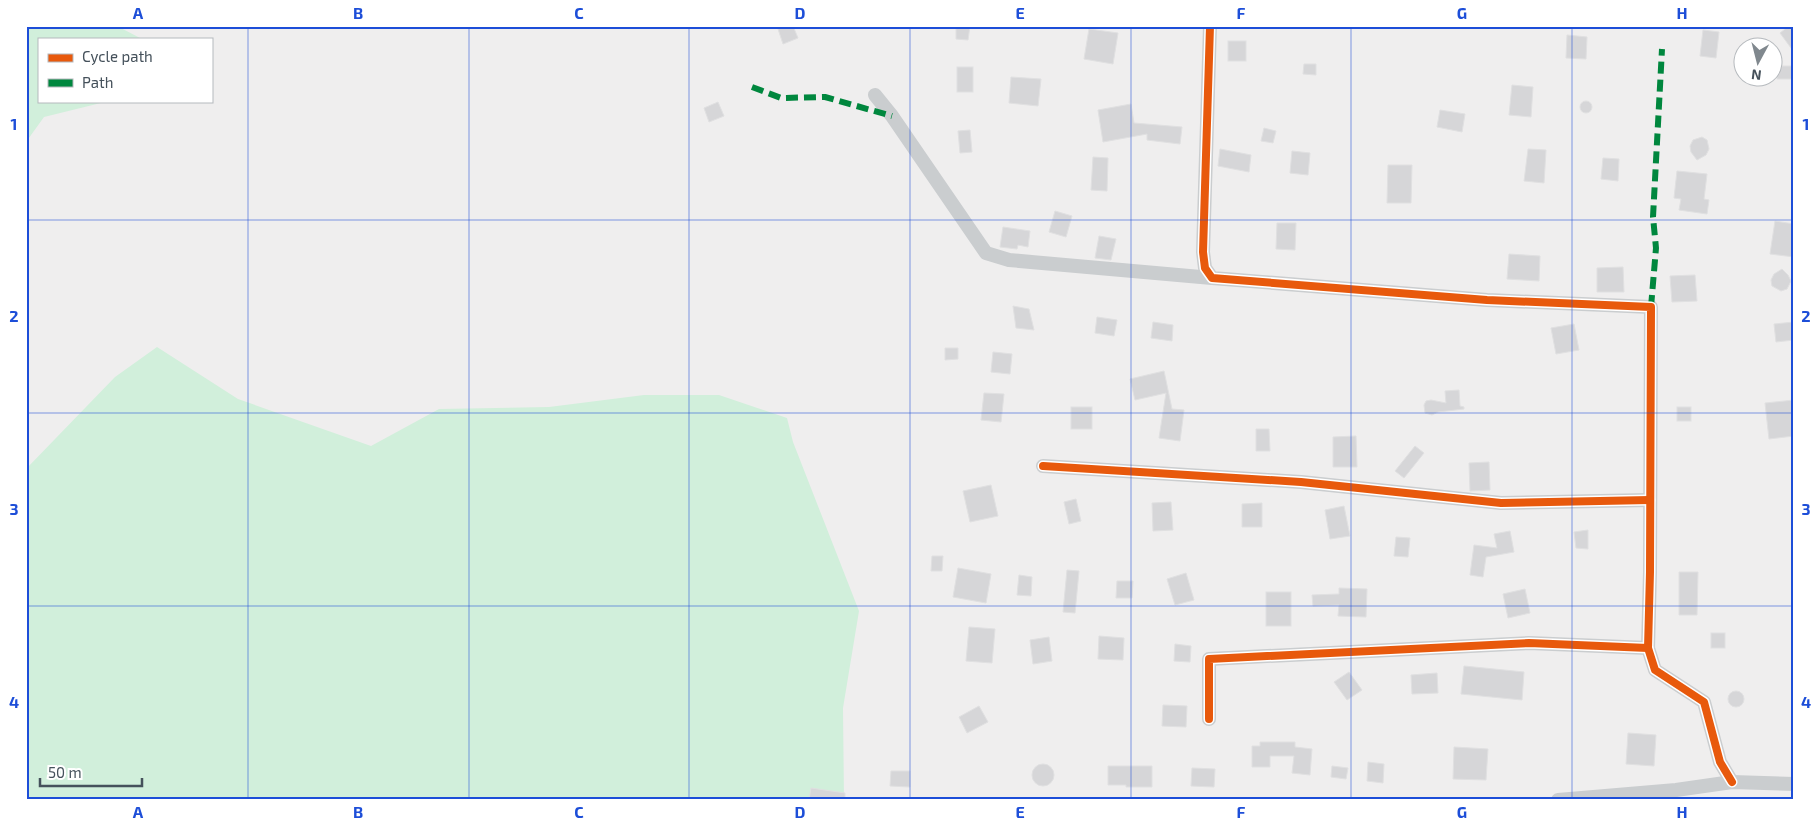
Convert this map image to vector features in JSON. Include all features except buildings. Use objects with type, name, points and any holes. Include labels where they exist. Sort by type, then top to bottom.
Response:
[{"type":"street","points":[[1210,26],[1203,252],[1205,268],[1212,278]]},
{"type":"street","points":[[875,96],[892,116],[986,253],[1009,260],[1487,300],[1651,307],[1648,648],[1655,670],[1704,702],[1720,762],[1732,782]]},
{"type":"street","points":[[1043,466],[1301,482],[1501,503],[1650,500]]},
{"type":"street","points":[[1210,720],[1209,659],[1529,643],[1648,648]]},
{"type":"street","points":[[1558,800],[1676,790],[1732,782],[1794,784]]},
{"type":"green space","points":[[26,26],[117,26],[140,38],[38,38],[38,102],[105,102],[44,117],[26,142]]},
{"type":"green space","points":[[157,347],[238,399],[371,446],[439,409],[549,407],[644,395],[719,395],[787,418],[793,442],[859,611],[843,708],[844,800],[26,800],[26,469],[115,377]]},
{"type":"marked path","points":[[1651,307],[1656,248],[1653,217],[1662,49]]},
{"type":"marked path","points":[[752,87],[781,98],[825,97],[892,116]]},
{"type":"cycle path","points":[[1210,26],[1203,252],[1205,268],[1212,278],[1487,300],[1651,307],[1648,648],[1655,670],[1704,702],[1720,762],[1732,782]]},
{"type":"cycle path","points":[[1043,466],[1301,482],[1501,503],[1650,500]]},
{"type":"cycle path","points":[[1209,719],[1209,659],[1529,643],[1648,648]]}]
